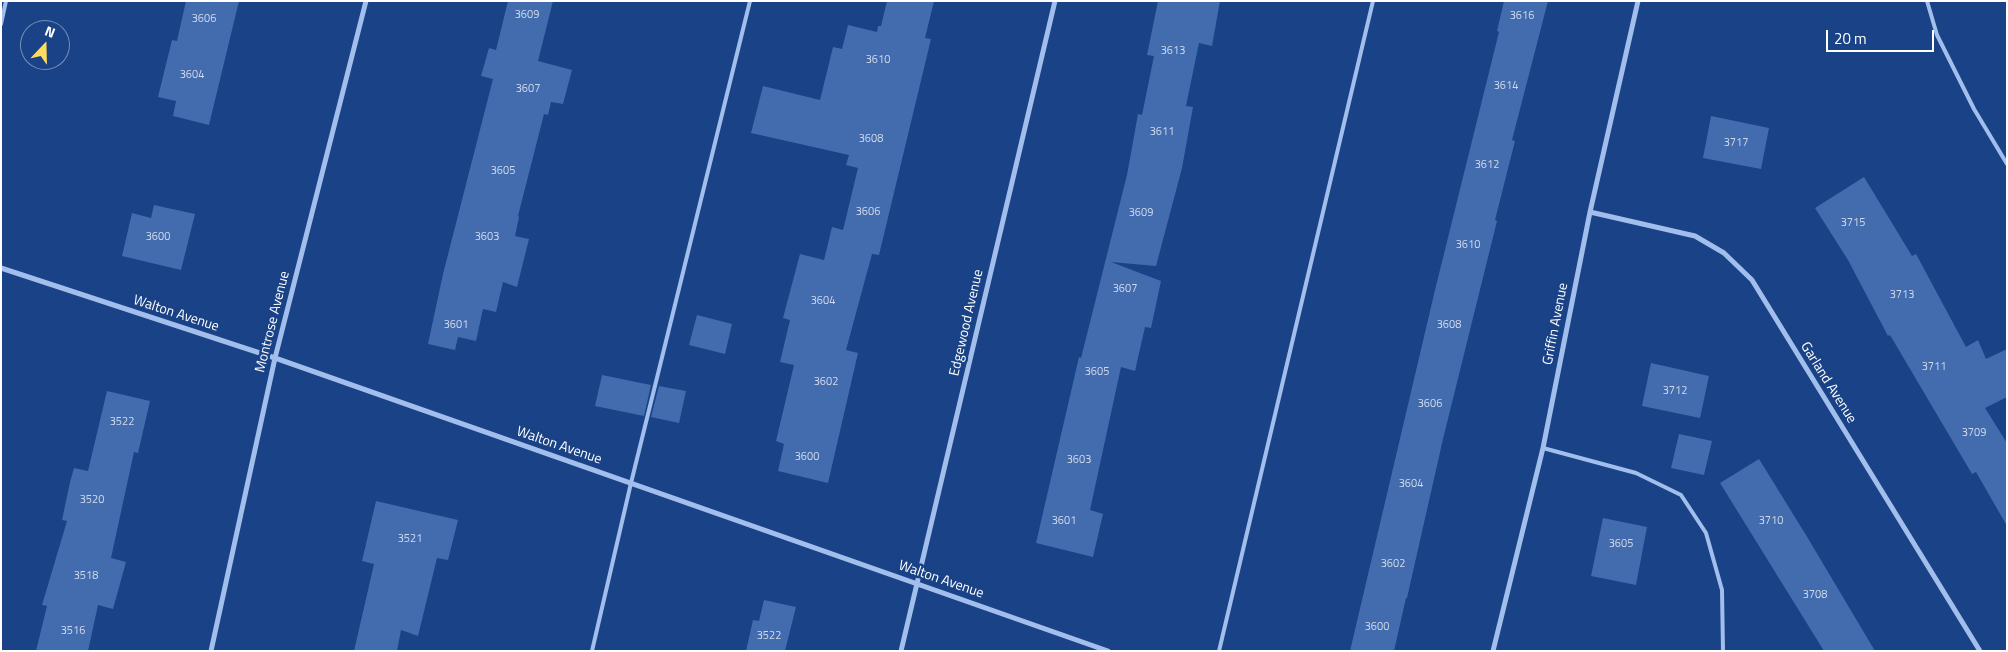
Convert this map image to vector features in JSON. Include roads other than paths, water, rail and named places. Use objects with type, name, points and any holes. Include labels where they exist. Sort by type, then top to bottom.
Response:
[{"type":"street","name":"Montrose Avenue","points":[[211,651],[276,358],[366,1]]},
{"type":"street","name":"Edgewood Avenue","points":[[901,651],[1055,1]]},
{"type":"street","name":"Griffin Avenue","points":[[1493,651],[1543,448],[1590,212],[1638,1]]},
{"type":"street","name":"Garland Avenue","points":[[1590,212],[1695,236],[1724,253],[1752,280],[1980,651]]},
{"type":"street","name":"Walton Avenue","points":[[1,268],[276,358],[1108,651]]},
{"type":"lane","points":[[1,24],[6,1]]},
{"type":"lane","points":[[592,651],[631,483],[750,1]]},
{"type":"lane","points":[[1219,651],[1372,1]]},
{"type":"lane","points":[[1928,1],[1937,35],[1974,109],[2007,164]]},
{"type":"lane","points":[[1543,448],[1636,473],[1680,495],[1706,533],[1722,590],[1722,651]]}]
